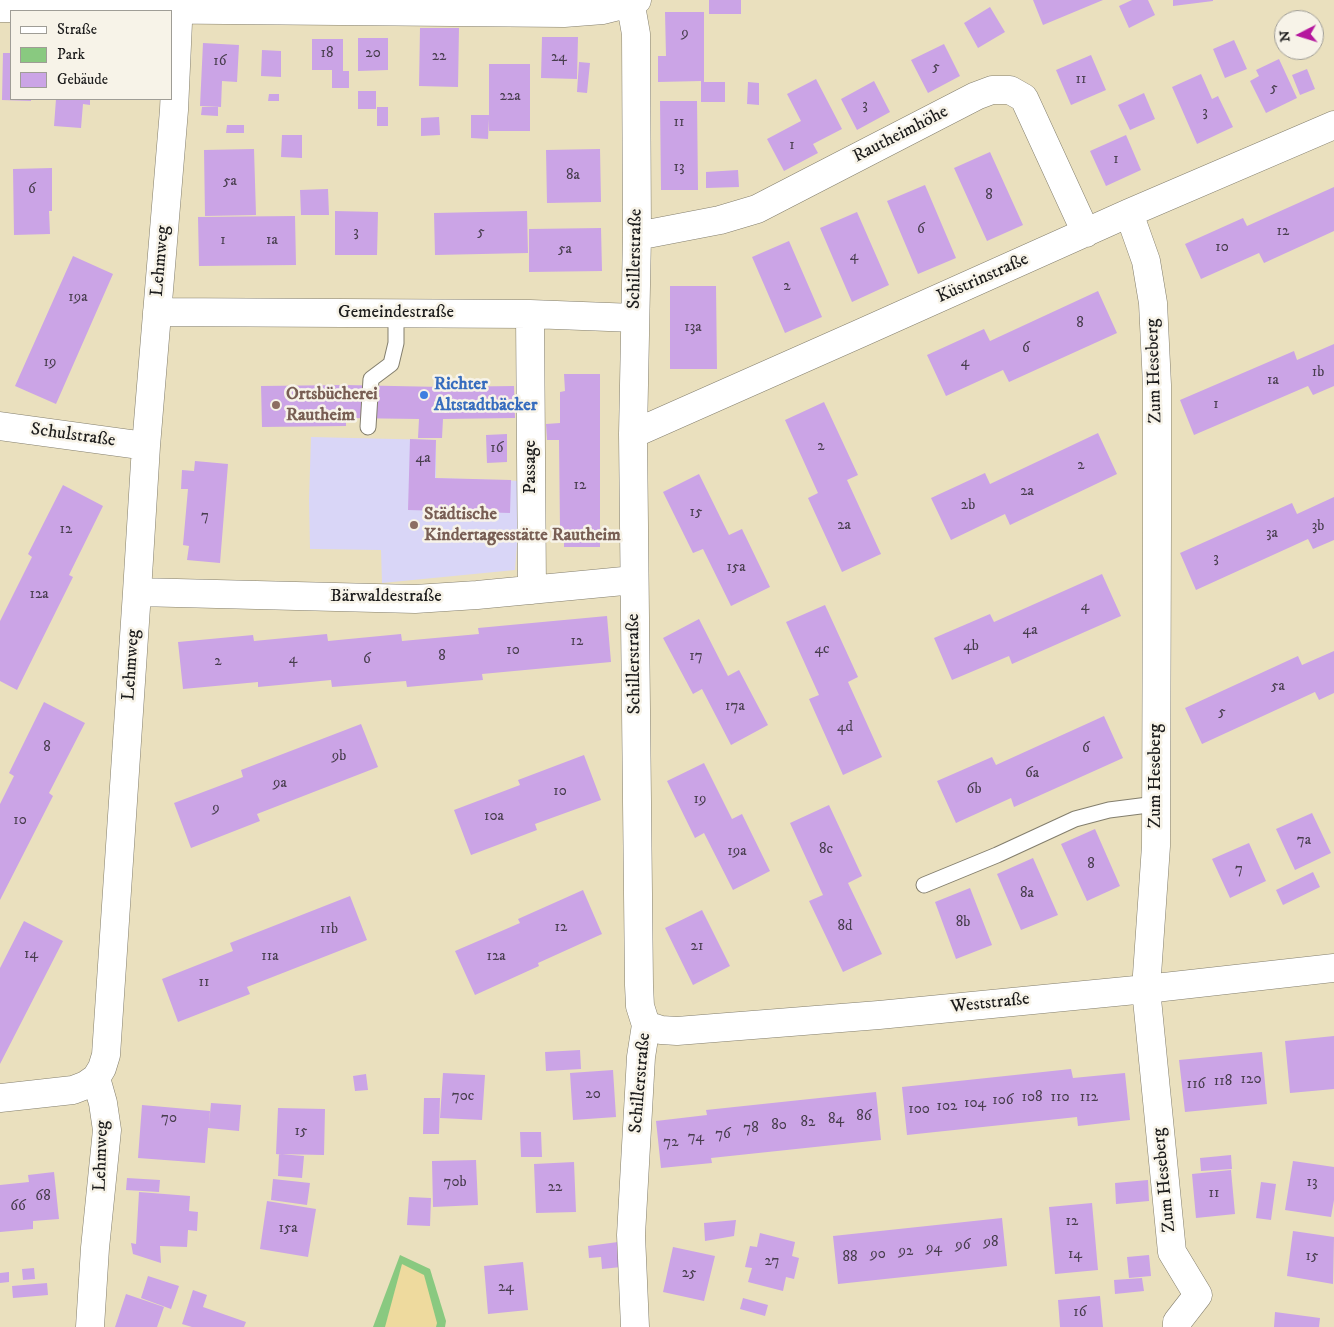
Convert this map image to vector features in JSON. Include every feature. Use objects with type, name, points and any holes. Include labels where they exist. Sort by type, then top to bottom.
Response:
[{"type":"street","points":[[0,8],[178,4],[564,13],[603,10],[633,1]]},
{"type":"street","name":"Schillerstraße","points":[[633,1],[636,34],[637,236],[633,434],[639,985],[640,1006],[646,1025],[641,1057],[631,1235],[635,1327]]},
{"type":"street","name":"Lehmweg","points":[[90,1327],[107,1130],[96,1078],[106,1056],[146,446],[174,110],[178,4]]},
{"type":"street","name":"Rautheimhöhe","points":[[637,236],[720,220],[756,210],[967,100],[992,90],[1010,90],[1024,98],[1086,233]]},
{"type":"street","name":"Küstrinstraße","points":[[633,434],[1129,213],[1334,126]]},
{"type":"street","name":"Zum Heseberg","points":[[1129,213],[1146,261],[1153,303],[1156,376],[1158,526],[1156,846],[1146,989],[1172,1252],[1198,1295],[1177,1322],[1177,1327]]},
{"type":"street","name":"Gemeindestraße","points":[[157,312],[530,314],[635,318]]},
{"type":"street","name":"Passage","points":[[530,314],[532,590]]},
{"type":"street","name":"Schulstraße","points":[[0,426],[146,446]]},
{"type":"street","name":"Bärwaldestraße","points":[[137,592],[415,599],[634,580]]},
{"type":"street","name":"Weststraße","points":[[646,1025],[661,1030],[677,1031],[879,1015],[1146,989],[1334,968]]},
{"type":"street","points":[[0,1098],[73,1090],[86,1085],[96,1078]]},
{"type":"lane","points":[[368,427],[371,379],[391,364],[396,343],[396,313]]},
{"type":"lane","points":[[924,885],[997,855],[1076,819],[1109,810],[1156,804]]},
{"type":"shaded area","name":"Städtische Kindertagesstätte Rautheim","points":[[311,437],[436,440],[436,478],[522,481],[515,570],[382,583],[381,550],[310,549]]},
{"type":"green space","points":[[400,1255],[430,1269],[446,1321],[445,1327],[373,1327]]},
{"type":"sand","points":[[402,1264],[424,1275],[437,1323],[436,1327],[385,1327]]},
{"type":"building","points":[[709,0],[741,0],[741,14],[709,14]]},
{"type":"building","points":[[1033,0],[1103,0],[1043,25]]},
{"type":"building","points":[[1132,0],[1148,0],[1155,15],[1129,28],[1119,6]]},
{"type":"building","points":[[1173,0],[1213,0],[1213,1],[1173,6]]},
{"type":"building","points":[[990,7],[1005,32],[978,48],[964,23]]},
{"type":"building","points":[[665,12],[704,12],[704,82],[725,82],[725,102],[701,102],[701,81],[658,82],[658,56],[666,56]]},
{"type":"building","points":[[420,28],[459,28],[458,87],[419,86]]},
{"type":"building","points":[[542,37],[578,37],[577,79],[541,78]]},
{"type":"building","points":[[358,38],[388,38],[388,70],[358,71]]},
{"type":"building","points":[[312,39],[343,39],[343,71],[349,71],[349,88],[332,88],[332,70],[312,70]]},
{"type":"building","points":[[1234,40],[1247,69],[1225,78],[1213,49]]},
{"type":"building","points":[[203,43],[239,45],[237,82],[222,81],[221,107],[200,106]]},
{"type":"building","points":[[944,44],[960,76],[928,93],[911,60]]},
{"type":"building","points":[[262,50],[281,51],[281,77],[261,76]]},
{"type":"building","points":[[3,53],[10,53],[10,100],[31,101],[2,100]]},
{"type":"building","points":[[1091,55],[1106,90],[1071,105],[1056,70]]},
{"type":"building","points":[[1279,60],[1297,98],[1266,113],[1250,81],[1259,76],[1256,70]]},
{"type":"building","points":[[579,62],[590,63],[587,93],[577,92]]},
{"type":"building","points":[[489,64],[530,64],[530,131],[489,131],[489,119],[488,139],[471,138],[471,115],[489,115]]},
{"type":"building","points":[[1307,69],[1315,89],[1300,95],[1292,75]]},
{"type":"building","points":[[1201,74],[1212,99],[1218,96],[1233,127],[1197,144],[1172,87]]},
{"type":"building","points":[[816,79],[842,129],[813,144],[818,153],[784,171],[767,139],[801,121],[787,94]]},
{"type":"building","points":[[874,81],[890,112],[857,130],[841,99]]},
{"type":"building","points":[[748,82],[759,83],[759,105],[747,104]]},
{"type":"building","points":[[358,91],[376,91],[376,109],[358,109]]},
{"type":"building","points":[[1144,93],[1155,119],[1130,130],[1118,105]]},
{"type":"building","points":[[269,94],[279,94],[279,101],[268,101]]},
{"type":"building","points":[[56,100],[90,100],[90,105],[83,104],[81,128],[54,126]]},
{"type":"building","points":[[660,101],[697,101],[698,190],[661,190]]},
{"type":"building","points":[[202,107],[218,107],[218,116],[201,115]]},
{"type":"building","points":[[377,107],[388,107],[388,126],[377,126]]},
{"type":"building","points":[[439,117],[440,135],[421,136],[421,118]]},
{"type":"building","points":[[227,125],[244,125],[244,133],[226,133]]},
{"type":"building","points":[[282,135],[302,135],[302,158],[281,157]]},
{"type":"building","points":[[1126,135],[1141,170],[1106,186],[1090,151]]},
{"type":"building","points":[[254,149],[256,215],[205,216],[204,150]]},
{"type":"building","points":[[600,149],[601,202],[547,203],[546,150]]},
{"type":"building","points":[[990,152],[1023,225],[987,241],[954,168]]},
{"type":"building","points":[[52,168],[52,211],[49,211],[50,234],[14,235],[13,169]]},
{"type":"building","points":[[738,170],[739,187],[706,188],[706,172]]},
{"type":"building","points":[[925,185],[956,258],[918,274],[887,201]]},
{"type":"building","points":[[1334,187],[1334,231],[1264,263],[1259,253],[1201,279],[1185,244],[1243,218],[1247,226]]},
{"type":"building","points":[[328,189],[329,215],[301,215],[300,190]]},
{"type":"building","points":[[335,211],[378,212],[377,255],[335,255]]},
{"type":"building","points":[[527,211],[528,253],[435,255],[434,213]]},
{"type":"building","points":[[857,212],[889,285],[852,302],[820,228]]},
{"type":"building","points":[[295,216],[296,265],[199,266],[198,217]]},
{"type":"building","points":[[601,228],[602,271],[529,272],[529,229]]},
{"type":"building","points":[[789,241],[822,317],[785,333],[752,257]]},
{"type":"building","points":[[73,256],[113,274],[56,404],[15,386]]},
{"type":"building","points":[[670,286],[716,286],[717,369],[670,369]]},
{"type":"building","points":[[1098,291],[1117,333],[1009,382],[1003,370],[946,396],[927,355],[984,329],[990,341]]},
{"type":"building","points":[[1334,344],[1334,386],[1313,395],[1308,386],[1194,435],[1180,400],[1294,351],[1297,360]]},
{"type":"building","points":[[564,374],[600,374],[600,547],[564,547],[564,531],[560,531],[559,440],[547,440],[546,424],[560,423],[560,392],[565,391]]},
{"type":"building","points":[[261,386],[514,386],[515,418],[443,419],[442,438],[418,438],[419,419],[346,418],[346,426],[262,427]]},
{"type":"building","points":[[824,402],[858,475],[847,480],[881,554],[842,572],[808,498],[818,493],[785,420]]},
{"type":"building","points":[[1098,433],[1117,474],[1010,525],[1005,514],[951,540],[931,498],[985,473],[990,484]]},
{"type":"building","points":[[507,434],[507,462],[487,463],[486,435]]},
{"type":"building","points":[[410,439],[436,440],[435,478],[511,480],[510,513],[408,510]]},
{"type":"building","points":[[195,461],[228,464],[220,563],[187,560],[189,546],[183,545],[188,489],[181,489],[182,470],[194,471]]},
{"type":"building","points":[[699,474],[729,535],[742,529],[770,587],[731,606],[703,549],[693,553],[663,492]]},
{"type":"building","points":[[63,485],[103,506],[69,575],[73,577],[17,690],[0,681],[0,621],[32,557],[28,554]]},
{"type":"building","points":[[1334,497],[1334,540],[1313,549],[1308,539],[1196,590],[1180,553],[1292,503],[1297,514]]},
{"type":"building","points":[[1102,574],[1121,616],[1012,664],[1009,656],[952,680],[934,638],[990,614],[994,622]]},
{"type":"building","points":[[825,605],[858,677],[848,682],[882,757],[843,775],[809,699],[819,695],[786,622]]},
{"type":"building","points":[[607,616],[611,662],[482,674],[483,680],[407,687],[406,681],[332,687],[331,680],[258,687],[258,682],[183,689],[178,642],[253,635],[254,641],[327,634],[328,641],[401,634],[402,641],[479,634],[478,628]]},
{"type":"building","points":[[699,619],[728,676],[739,670],[768,725],[731,745],[702,689],[693,694],[663,638]]},
{"type":"building","points":[[1334,651],[1334,693],[1319,700],[1315,692],[1202,744],[1185,708],[1298,656],[1302,665]]},
{"type":"building","points":[[44,702],[85,723],[49,793],[53,796],[0,900],[0,804],[14,776],[9,773]]},
{"type":"building","points":[[1104,716],[1123,758],[1014,807],[1011,798],[956,823],[937,781],[992,757],[996,765]]},
{"type":"building","points":[[361,724],[378,767],[257,814],[260,821],[191,848],[174,803],[243,777],[241,770]]},
{"type":"building","points":[[584,755],[601,800],[535,824],[537,830],[471,855],[454,810],[520,785],[518,780]]},
{"type":"building","points":[[704,763],[732,819],[742,814],[770,871],[733,890],[704,833],[695,838],[667,781]]},
{"type":"building","points":[[829,805],[862,876],[848,883],[882,954],[843,972],[809,901],[823,895],[790,823]]},
{"type":"building","points":[[1312,813],[1331,853],[1295,870],[1276,829]]},
{"type":"building","points":[[1095,829],[1120,886],[1087,901],[1061,844]]},
{"type":"building","points":[[1249,843],[1266,881],[1230,898],[1212,859]]},
{"type":"building","points":[[1033,858],[1058,915],[1021,930],[997,874]]},
{"type":"building","points":[[1313,872],[1320,887],[1283,905],[1276,890]]},
{"type":"building","points":[[970,888],[992,945],[956,959],[935,902]]},
{"type":"building","points":[[583,890],[602,934],[538,963],[539,966],[475,995],[455,951],[520,923],[518,919]]},
{"type":"building","points":[[350,896],[367,940],[247,987],[250,994],[178,1022],[162,979],[233,951],[230,943]]},
{"type":"building","points":[[702,910],[730,966],[693,985],[665,928]]},
{"type":"building","points":[[24,921],[63,941],[0,1064],[0,968]]},
{"type":"building","points":[[1334,1036],[1334,1089],[1290,1093],[1285,1041]]},
{"type":"building","points":[[580,1050],[581,1069],[546,1071],[545,1052]]},
{"type":"building","points":[[1262,1052],[1267,1104],[1185,1112],[1179,1060]]},
{"type":"building","points":[[1071,1069],[1073,1078],[1125,1073],[1130,1120],[1078,1126],[1077,1117],[907,1135],[902,1087]]},
{"type":"building","points":[[613,1070],[616,1117],[573,1120],[570,1073]]},
{"type":"building","points":[[443,1073],[485,1075],[482,1120],[440,1118]]},
{"type":"building","points":[[366,1074],[368,1090],[355,1091],[353,1076]]},
{"type":"building","points":[[876,1092],[881,1140],[711,1158],[712,1163],[661,1168],[656,1121],[707,1115],[706,1110]]},
{"type":"building","points":[[424,1098],[440,1098],[439,1134],[423,1134]]},
{"type":"building","points":[[211,1103],[241,1105],[239,1131],[208,1128],[205,1163],[138,1158],[142,1105],[210,1111],[209,1125]]},
{"type":"building","points":[[278,1108],[325,1109],[324,1155],[276,1154]]},
{"type":"building","points":[[520,1132],[541,1132],[542,1157],[521,1157]]},
{"type":"building","points":[[279,1154],[304,1156],[302,1178],[278,1176]]},
{"type":"building","points":[[1231,1155],[1232,1169],[1201,1171],[1200,1158]]},
{"type":"building","points":[[476,1160],[478,1205],[433,1207],[432,1161]]},
{"type":"building","points":[[1293,1161],[1334,1167],[1334,1200],[1331,1217],[1285,1210]]},
{"type":"building","points":[[574,1162],[576,1212],[536,1213],[534,1164]]},
{"type":"building","points":[[1231,1170],[1235,1214],[1196,1218],[1192,1174]]},
{"type":"building","points":[[54,1172],[59,1219],[33,1221],[33,1229],[0,1232],[0,1185],[29,1182],[28,1175]]},
{"type":"building","points":[[127,1178],[160,1180],[159,1192],[126,1190]]},
{"type":"building","points":[[273,1179],[310,1183],[307,1205],[271,1200]]},
{"type":"building","points":[[1148,1180],[1149,1201],[1116,1204],[1115,1183]]},
{"type":"building","points":[[1261,1182],[1276,1184],[1271,1220],[1256,1218]]},
{"type":"building","points":[[139,1192],[190,1196],[189,1211],[198,1212],[197,1231],[188,1230],[187,1247],[160,1246],[161,1263],[133,1254],[131,1243],[136,1244]]},
{"type":"building","points":[[409,1197],[431,1198],[430,1226],[407,1225]]},
{"type":"building","points":[[267,1201],[316,1209],[308,1257],[260,1249]]},
{"type":"building","points":[[1092,1203],[1098,1270],[1055,1274],[1049,1207]]},
{"type":"building","points":[[1002,1218],[1007,1266],[838,1284],[833,1236]]},
{"type":"building","points":[[736,1220],[734,1236],[705,1241],[704,1223]]},
{"type":"building","points":[[1293,1231],[1334,1237],[1333,1284],[1287,1276]]},
{"type":"building","points":[[760,1233],[795,1242],[792,1256],[799,1258],[794,1279],[786,1277],[783,1291],[748,1282],[752,1268],[745,1267],[750,1246],[757,1247]]},
{"type":"building","points":[[618,1242],[621,1267],[602,1269],[601,1257],[589,1258],[588,1246]]},
{"type":"building","points":[[673,1247],[715,1256],[704,1301],[663,1292]]},
{"type":"building","points":[[1149,1255],[1151,1276],[1129,1278],[1127,1257]]},
{"type":"building","points":[[523,1262],[528,1310],[488,1314],[484,1266]]},
{"type":"building","points":[[34,1268],[35,1279],[23,1280],[22,1269]]},
{"type":"building","points":[[9,1272],[9,1282],[0,1283],[0,1273]]},
{"type":"building","points":[[148,1276],[179,1286],[171,1309],[141,1298]]},
{"type":"building","points":[[1142,1278],[1144,1291],[1115,1294],[1114,1280]]},
{"type":"building","points":[[47,1283],[48,1295],[13,1298],[12,1286]]},
{"type":"building","points":[[193,1290],[207,1295],[203,1307],[246,1322],[244,1327],[192,1327],[182,1324]]},
{"type":"building","points":[[126,1294],[164,1307],[157,1327],[115,1327]]},
{"type":"building","points":[[1100,1296],[1103,1327],[1060,1327],[1058,1300]]},
{"type":"building","points":[[743,1298],[768,1305],[765,1316],[740,1309]]},
{"type":"building","points":[[1275,1312],[1320,1318],[1319,1327],[1274,1327]]},
{"type":"place","name":"Richter Altstadtbäcker","points":[[424,395]]},
{"type":"place","name":"Ortsbücherei Rautheim","points":[[276,405]]},
{"type":"place","name":"Städtische Kindertagesstätte Rautheim","points":[[414,525]]}]
